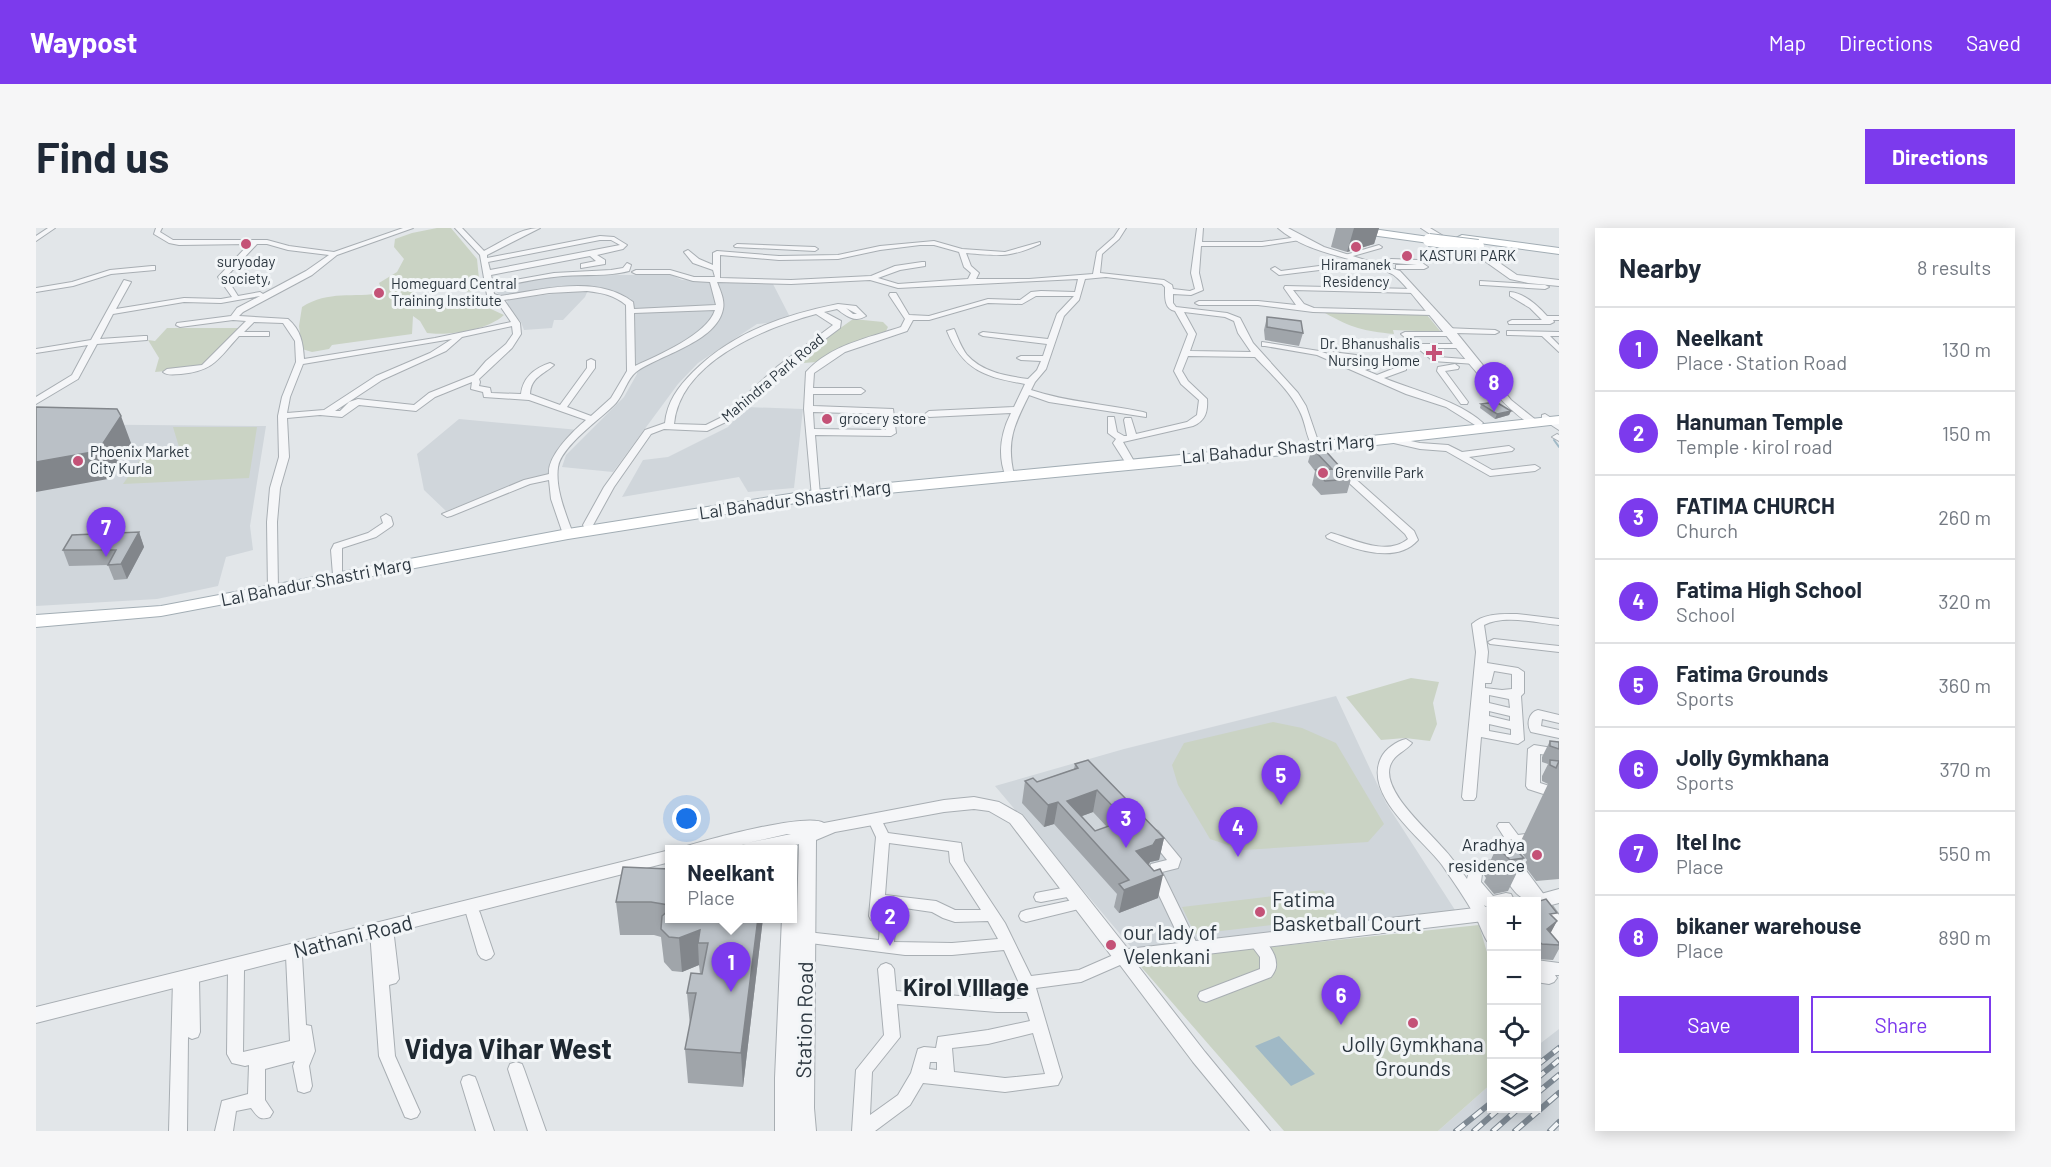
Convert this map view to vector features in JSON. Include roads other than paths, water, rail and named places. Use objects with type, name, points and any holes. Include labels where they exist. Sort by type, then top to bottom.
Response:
[{"type":"main road","points":[[1342,228],[1478,246],[1559,251]]},
{"type":"main road","points":[[1388,228],[1422,230],[1559,257]]},
{"type":"main road","name":"Lal Bahadur Shastri Marg","points":[[272,588],[337,573],[568,532],[814,492],[1313,443],[1478,423],[1550,424]]},
{"type":"main road","name":"Lal Bahadur Shastri Marg","points":[[1313,443],[1388,439],[1550,424]]},
{"type":"main road","name":"Lal Bahadur Shastri Marg","points":[[36,621],[161,608],[568,532],[588,525],[696,511]]},
{"type":"main road","name":"Lal Bahadur Shastri Marg","points":[[36,614],[113,607],[161,608]]},
{"type":"street","points":[[36,239],[52,228]]},
{"type":"street","points":[[159,228],[156,233],[171,242],[273,242],[288,249],[335,254]]},
{"type":"street","points":[[232,318],[240,310],[309,273],[335,254],[410,228]]},
{"type":"street","points":[[458,228],[484,257],[490,273],[500,282],[602,262],[590,254]]},
{"type":"street","points":[[484,257],[535,228]]},
{"type":"street","points":[[1096,276],[1099,253],[1117,238],[1123,228]]},
{"type":"street","points":[[1169,291],[1191,293],[1199,290],[1195,273],[1200,228]]},
{"type":"street","points":[[1282,228],[1298,239],[1356,259],[1395,266]]},
{"type":"street","points":[[1422,230],[1443,241],[1469,247],[1479,252],[1509,275],[1549,286]]},
{"type":"street","points":[[484,257],[600,238],[612,238],[624,245],[621,248],[490,273]]},
{"type":"street","points":[[1197,244],[1262,244],[1298,239]]},
{"type":"street","points":[[237,299],[222,277],[255,242]]},
{"type":"street","points":[[176,254],[179,243]]},
{"type":"street","points":[[631,371],[697,335],[718,315],[720,307],[716,280],[717,253],[779,258],[838,257],[880,248],[934,243],[962,251],[1011,254],[1038,243]]},
{"type":"street","points":[[736,246],[829,249],[834,251],[838,257],[845,279]]},
{"type":"street","points":[[1356,259],[1274,271],[1279,273],[1316,270],[1356,259],[1380,247]]},
{"type":"street","points":[[962,251],[968,267],[975,273],[971,281]]},
{"type":"street","points":[[688,252],[696,261],[716,269]]},
{"type":"street","points":[[1387,256],[1395,266],[1397,273],[1463,347],[1507,402],[1550,424]]},
{"type":"street","points":[[572,257],[584,266]]},
{"type":"street","points":[[550,261],[561,270]]},
{"type":"street","points":[[532,264],[543,274]]},
{"type":"street","points":[[636,272],[670,272],[688,278],[716,280],[791,282],[870,278],[898,268],[922,264]]},
{"type":"street","points":[[488,287],[546,276],[611,273],[626,269],[627,266]]},
{"type":"street","points":[[36,290],[73,284],[110,272],[152,268]]},
{"type":"street","points":[[515,268],[527,277]]},
{"type":"street","points":[[490,273],[488,287],[490,295],[499,298],[594,288],[622,297],[630,304],[631,371],[614,400],[592,419],[556,459],[554,476],[556,499],[568,532]]},
{"type":"street","points":[[870,278],[894,286],[1116,276],[1164,282],[1168,285],[1170,306],[1179,311],[1233,317],[1258,355],[1297,398],[1304,410],[1313,443],[1410,533],[1413,540],[1406,546],[1378,549],[1360,548],[1331,536]]},
{"type":"street","points":[[1009,472],[1004,446],[1017,410],[1046,359],[1061,314],[1075,301],[1082,277]]},
{"type":"street","points":[[36,401],[74,380],[127,282]]},
{"type":"street","points":[[945,283],[965,286],[1053,282],[1079,292]]},
{"type":"street","points":[[1483,283],[1549,286]]},
{"type":"street","points":[[1306,309],[1294,298],[1288,288],[1413,291]]},
{"type":"street","points":[[110,312],[184,300],[237,299],[279,289]]},
{"type":"street","points":[[893,295],[909,319],[940,316],[988,301],[1022,302],[1034,294],[1079,292]]},
{"type":"street","points":[[1191,293],[1193,301],[1199,303],[1258,303],[1306,309],[1432,313]]},
{"type":"street","points":[[1513,294],[1533,306],[1543,317],[1559,320]]},
{"type":"street","points":[[282,416],[327,412],[342,414],[352,404],[358,402],[416,408],[432,395],[474,379],[509,346],[517,334],[516,323],[499,298]]},
{"type":"street","points":[[1199,303],[1204,313]]},
{"type":"street","points":[[588,525],[609,487],[648,432],[654,428],[669,426],[672,405],[696,375],[717,355],[754,332],[838,306]]},
{"type":"street","points":[[631,311],[720,307]]},
{"type":"street","name":"Mahindra Park Road","points":[[669,426],[707,428],[725,419],[781,368],[837,326],[838,323],[835,320],[817,311]]},
{"type":"street","points":[[1100,433],[1122,436],[1190,424],[1198,421],[1202,416],[1203,399],[1184,382],[1178,371],[1192,334],[1179,311]]},
{"type":"street","points":[[180,325],[232,318],[285,321],[290,325],[299,341],[300,362],[286,398],[282,416],[284,458],[275,488],[272,588]]},
{"type":"street","points":[[167,372],[202,369],[252,319]]},
{"type":"street","points":[[814,492],[808,408],[810,372],[821,361],[857,342],[904,329],[909,319]]},
{"type":"street","points":[[1512,322],[1559,320]]},
{"type":"street","points":[[300,362],[516,323]]},
{"type":"street","points":[[951,331],[956,346],[969,362],[989,374],[1029,387],[1049,399],[1143,415]]},
{"type":"street","points":[[1463,347],[1418,346],[1405,334],[1495,332]]},
{"type":"street","points":[[1510,333],[1559,334]]},
{"type":"street","points":[[236,334],[266,334]]},
{"type":"street","points":[[983,334],[1052,342]]},
{"type":"street","points":[[1546,334],[1546,337],[1559,350]]},
{"type":"street","points":[[327,412],[381,377],[430,356],[455,341],[459,335]]},
{"type":"street","points":[[36,351],[95,342],[144,338]]},
{"type":"street","points":[[1264,344],[1353,357]]},
{"type":"street","points":[[1463,347],[1424,349],[1436,359],[1477,365]]},
{"type":"street","points":[[1185,353],[1258,355]]},
{"type":"street","points":[[1319,353],[1409,392],[1449,405],[1478,423]]},
{"type":"street","points":[[1340,361],[1365,353]]},
{"type":"street","points":[[1020,358],[1046,359]]},
{"type":"street","points":[[563,407],[591,368],[591,361]]},
{"type":"street","points":[[1357,370],[1383,361]]},
{"type":"street","points":[[525,397],[525,385],[534,374],[550,365]]},
{"type":"street","points":[[1464,402],[1441,369],[1477,365]]},
{"type":"street","points":[[1376,378],[1403,368]]},
{"type":"street","points":[[474,379],[476,382],[474,387],[487,390],[487,395],[525,397],[563,407],[592,419]]},
{"type":"street","points":[[809,391],[861,391]]},
{"type":"street","points":[[808,408],[890,411],[891,433],[810,432]]},
{"type":"street","points":[[929,414],[1017,410]]},
{"type":"street","points":[[1111,419],[1122,436]]},
{"type":"street","points":[[1128,420],[1118,443],[1128,460]]},
{"type":"street","points":[[1388,439],[1420,446],[1448,448],[1490,473],[1535,468]]},
{"type":"street","points":[[1461,455],[1509,449]]},
{"type":"street","points":[[447,514],[527,482],[554,476]]},
{"type":"street","points":[[337,573],[336,550],[338,546],[379,531],[387,524],[387,517]]},
{"type":"street","points":[[1469,797],[1483,687],[1478,624],[1484,619],[1496,617],[1559,622]]},
{"type":"street","points":[[1494,642],[1559,649]]},
{"type":"street","points":[[1480,712],[1485,691],[1513,696],[1516,699],[1516,721]]},
{"type":"street","points":[[1480,712],[1559,734]]},
{"type":"street","points":[[1559,718],[1538,714],[1535,729],[1536,744],[1559,752]]},
{"type":"street","points":[[1406,743],[1392,750],[1383,762],[1383,778],[1388,793],[1411,823],[1487,903]]},
{"type":"street","points":[[1549,798],[1535,787],[1534,749],[1559,752]]},
{"type":"street","points":[[1534,767],[1551,771]]},
{"type":"street","points":[[763,845],[809,831],[944,806],[974,803],[993,806],[1016,819],[1073,897],[1123,957],[1205,1065],[1261,1131]]},
{"type":"street","points":[[875,820],[883,837],[877,918],[888,922],[886,947]]},
{"type":"street","points":[[1534,824],[1544,837]]},
{"type":"street","points":[[1145,825],[1174,859],[1173,864],[1156,868],[1155,872],[1191,948]]},
{"type":"street","points":[[1504,826],[1513,839]]},
{"type":"street","name":"Station Road","points":[[805,1131],[803,1108],[807,939],[801,862],[809,831]]},
{"type":"street","points":[[883,837],[956,846],[957,862],[992,915],[1026,983],[1054,1077],[1052,1080],[1005,1085],[919,1075]]},
{"type":"street","points":[[1533,897],[1500,842],[1544,837],[1551,839],[1559,848]]},
{"type":"street","points":[[731,845],[788,839]]},
{"type":"street","name":"Nathani Road","points":[[477,909],[665,857]]},
{"type":"street","points":[[1487,900],[1473,878],[1477,868],[1490,865],[1505,870],[1531,897]]},
{"type":"street","name":"Nathani Road","points":[[36,1024],[186,981],[382,932],[665,867]]},
{"type":"street","points":[[1541,901],[1559,896]]},
{"type":"street","points":[[1041,897],[1073,897]]},
{"type":"street","points":[[1026,916],[1073,897]]},
{"type":"street","points":[[878,899],[936,906],[942,913],[959,917],[992,915]]},
{"type":"street","points":[[477,909],[486,954]]},
{"type":"street","points":[[1026,983],[1081,976],[1123,957],[1487,909]]},
{"type":"street","points":[[1541,911],[1556,938]]},
{"type":"street","points":[[786,1131],[785,1054],[791,923]]},
{"type":"street","points":[[382,932],[390,979],[387,1056],[411,1112]]},
{"type":"street","name":"Nathani Road","points":[[36,1015],[296,956],[382,932]]},
{"type":"street","points":[[807,939],[886,947],[952,949],[1009,945]]},
{"type":"street","points":[[1206,996],[1266,973],[1270,967],[1269,959],[1256,941]]},
{"type":"street","points":[[236,970],[235,1054],[238,1058],[244,1059],[294,1046],[299,1042],[296,956]]},
{"type":"street","points":[[296,956],[307,1051],[301,1066],[304,1086]]},
{"type":"street","points":[[861,1131],[864,1070],[892,1037],[886,969]]},
{"type":"street","points":[[178,1131],[187,1028],[186,981]]},
{"type":"street","points":[[889,998],[918,998],[980,1005],[1033,1005]]},
{"type":"street","points":[[946,1079],[945,1041],[960,1041],[1039,1025]]},
{"type":"street","points":[[224,1131],[228,1106],[260,1106],[257,1066],[307,1051]]},
{"type":"street","points":[[861,1131],[904,1100],[919,1075],[924,1054],[944,1056]]},
{"type":"street","points":[[516,1069],[537,1131]]},
{"type":"street","points":[[470,1082],[485,1131]]},
{"type":"water","points":[[1279,1036],[1315,1074],[1291,1086],[1255,1046]]},
{"type":"waterway","points":[[1554,440],[1559,447]]},
{"type":"railway","points":[[1541,1062],[1559,1048]]},
{"type":"railway","points":[[1541,1075],[1559,1060]]},
{"type":"railway","points":[[1541,1090],[1559,1075]]},
{"type":"railway","points":[[1515,1131],[1559,1093]]},
{"type":"railway","points":[[1456,1131],[1487,1106]]},
{"type":"railway","points":[[1474,1131],[1494,1113]]},
{"type":"railway","points":[[1493,1131],[1513,1113]]},
{"type":"railway","points":[[1550,1131],[1559,1122]]},
{"type":"place","name":"suryoday society,","points":[[246,244]]},
{"type":"place","name":"Hiramanek Residency","points":[[1356,247]]},
{"type":"place","name":"KASTURI PARK","points":[[1407,256]]},
{"type":"place","name":"Homeguard Central Training Institute","points":[[379,293]]},
{"type":"place","name":"Dr. Bhanushalis Nursing Home","points":[[1434,353]]},
{"type":"place","name":"bikaner warehouse","points":[[1494,412]]},
{"type":"place","name":"grocery store","points":[[827,419]]},
{"type":"place","name":"Phoenix Market City Kurla","points":[[78,461]]},
{"type":"place","name":"Grenville Park","points":[[1323,473]]},
{"type":"place","name":"Itel Inc","points":[[106,557]]},
{"type":"place","name":"Fatima Grounds","points":[[1281,805]]},
{"type":"place","name":"FATIMA CHURCH","points":[[1126,848]]},
{"type":"place","name":"Aradhya residence","points":[[1537,855]]},
{"type":"place","name":"Fatima High School","points":[[1238,857]]},
{"type":"place","name":"Fatima Basketball Court","points":[[1260,912]]},
{"type":"place","name":"our lady of Velenkani","points":[[1111,945]]},
{"type":"place","name":"Hanuman Temple","points":[[890,946]]},
{"type":"place","name":"Neelkant","points":[[731,992]]},
{"type":"place","name":"Jolly Gymkhana Grounds","points":[[1413,1023]]},
{"type":"place","name":"Jolly Gymkhana","points":[[1341,1025]]},
{"type":"district","name":"Kirol VIllage","points":[[966,988]]},
{"type":"district","name":"Vidya Vihar West","points":[[508,1049]]}]
